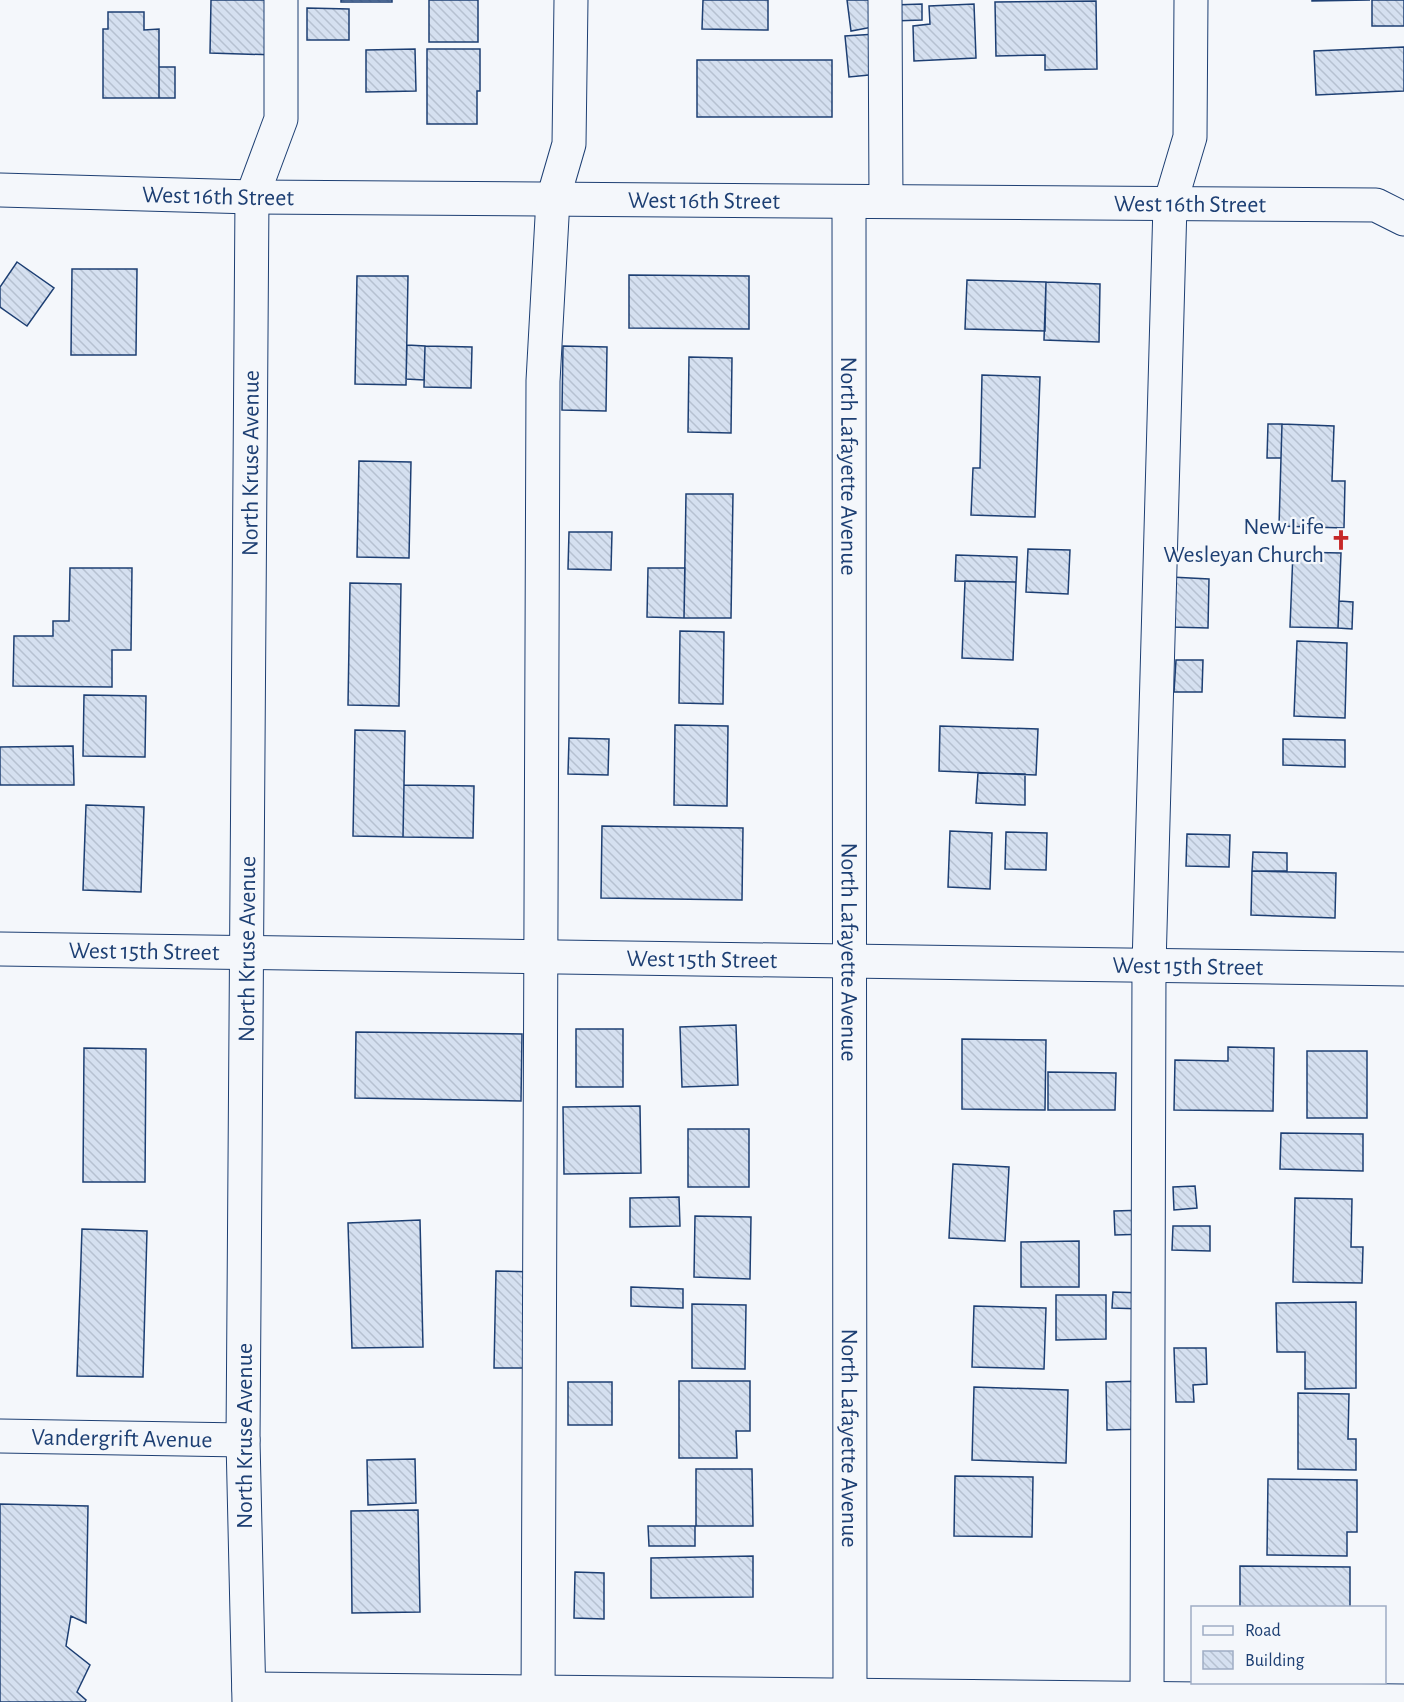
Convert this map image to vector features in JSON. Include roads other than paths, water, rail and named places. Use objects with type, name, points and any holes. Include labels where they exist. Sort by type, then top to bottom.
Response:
[{"type":"street","points":[[252,197],[281,119],[281,0]]},
{"type":"street","points":[[538,1697],[543,381],[553,199],[569,144],[571,0]]},
{"type":"street","points":[[885,0],[886,201]]},
{"type":"street","points":[[1147,1698],[1149,966],[1170,204],[1190,137],[1191,0]]},
{"type":"street","name":"West 16th Street","points":[[0,190],[252,197],[1376,205],[1404,219]]},
{"type":"street","name":"North Kruse Avenue","points":[[249,1696],[243,1440],[252,197]]},
{"type":"street","name":"North Lafayette Avenue","points":[[849,202],[850,1699]]},
{"type":"street","name":"West 15th Street","points":[[0,949],[1404,969]]},
{"type":"street","name":"Vandergrift Avenue","points":[[0,1436],[243,1440]]},
{"type":"street","points":[[249,1696],[1147,1698],[1404,1701]]},
{"type":"place","name":"New Life Wesleyan Church","points":[[1341,540]]}]
